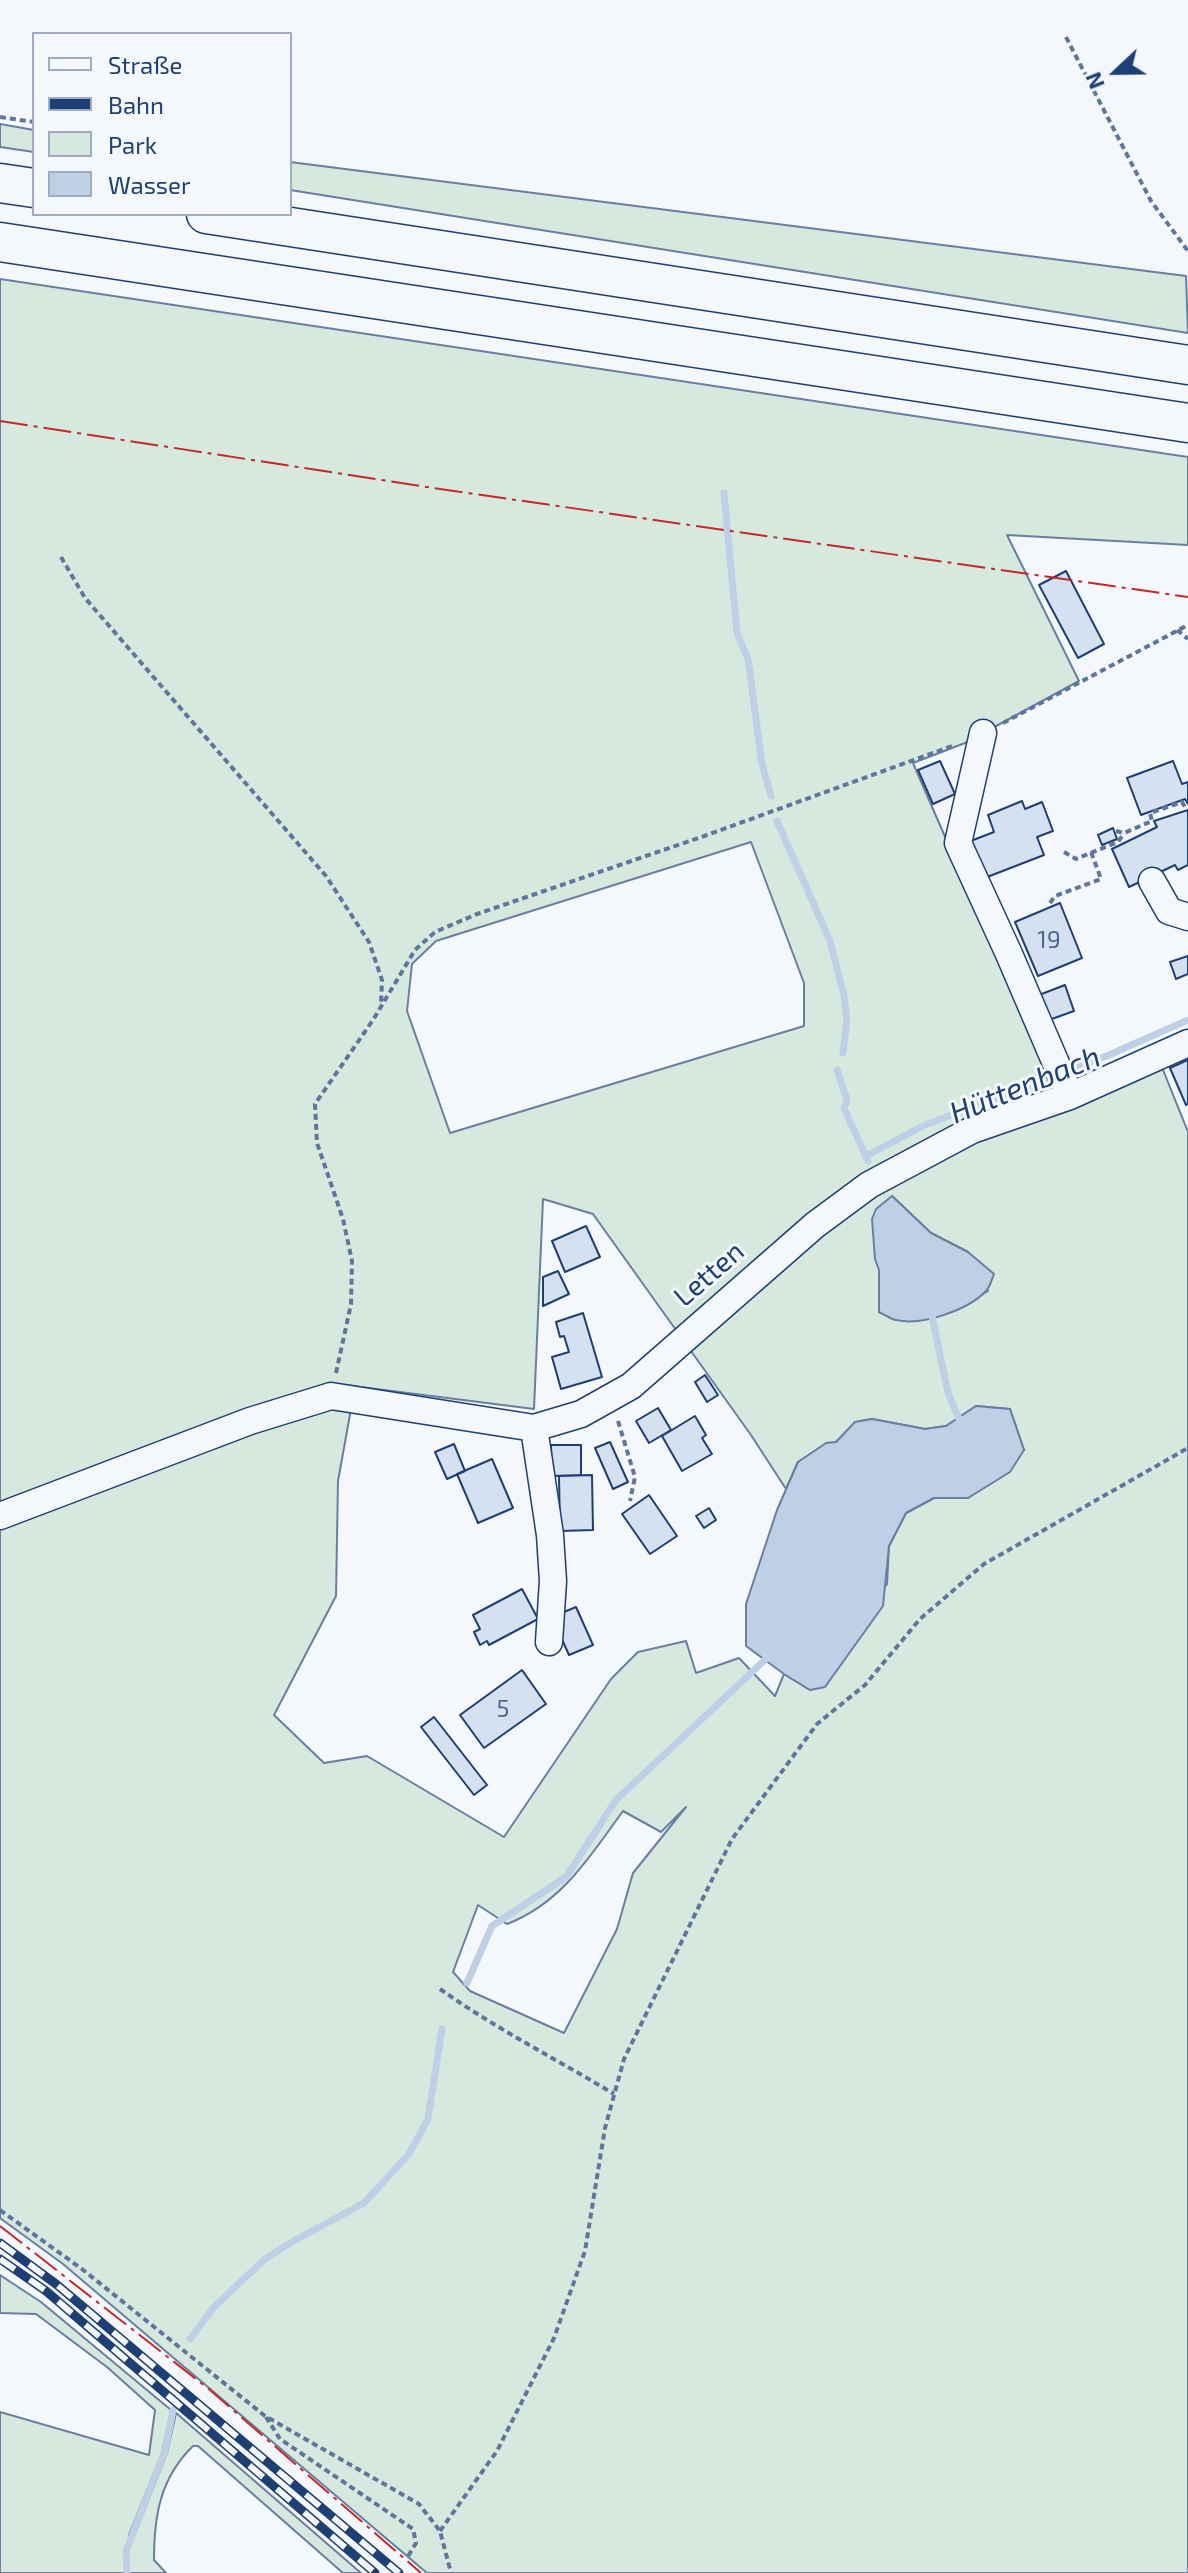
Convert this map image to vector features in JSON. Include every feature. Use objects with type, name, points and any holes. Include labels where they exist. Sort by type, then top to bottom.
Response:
[{"type":"highway","points":[[0,183],[32,188]]},
{"type":"highway","points":[[219,216],[1188,365]]},
{"type":"highway","points":[[0,242],[1188,423]]},
{"type":"street","points":[[983,733],[958,843],[1070,1096]]},
{"type":"street","points":[[1152,881],[1169,911],[1188,917]]},
{"type":"street","name":"Letten","points":[[0,1516],[250,1421],[331,1396],[534,1428],[581,1414],[631,1386],[815,1225],[869,1185],[972,1130],[1070,1096],[1188,1043]]},
{"type":"street","points":[[534,1428],[552,1566],[549,1642]]},
{"type":"path","points":[[1066,37],[1151,201],[1188,251]]},
{"type":"path","points":[[0,117],[32,122]]},
{"type":"path","points":[[61,557],[85,598],[326,876],[369,942],[382,980],[381,1007]]},
{"type":"path","points":[[331,1396],[351,1304],[352,1261],[343,1219],[317,1143],[315,1104],[381,1007],[415,950],[435,932],[477,914],[736,825],[983,733],[1188,625]]},
{"type":"path","points":[[1177,630],[1188,639]]},
{"type":"path","points":[[1064,852],[1076,859],[1118,842],[1124,833],[1152,821],[1150,813],[1182,802],[1188,807]]},
{"type":"path","points":[[1116,831],[1124,833]]},
{"type":"path","points":[[1050,903],[1055,896],[1101,879],[1091,852]]},
{"type":"path","points":[[611,1399],[635,1477],[630,1501]]},
{"type":"path","points":[[440,2531],[497,2451],[554,2338],[585,2251],[605,2128],[624,2059],[732,1839],[817,1724],[865,1685],[920,1619],[984,1564],[1188,1448]]},
{"type":"path","points":[[440,1989],[482,2018],[614,2094]]},
{"type":"path","points":[[0,2210],[82,2269],[265,2416],[419,2504],[440,2531],[451,2573]]},
{"type":"path","points":[[265,2416],[280,2439],[413,2529],[416,2543],[407,2558]]},
{"type":"green space","points":[[0,124],[32,130],[32,152],[0,147]]},
{"type":"green space","points":[[292,162],[1186,276],[1188,333],[292,190]]},
{"type":"green space","points":[[0,279],[1188,457],[1188,545],[1007,535],[1079,681],[965,743],[913,763],[1055,1090],[1155,1050],[1188,1132],[1188,2573],[427,2573],[63,2264],[0,2218]],"holes":[[[751,842],[804,983],[804,1026],[450,1133],[407,1011],[412,964],[436,941]],[[892,1196],[931,1233],[968,1252],[988,1291],[949,1312],[908,1321],[879,1312],[879,1270]],[[543,1199],[593,1214],[786,1489],[798,1462],[836,1442],[856,1422],[872,1419],[925,1429],[946,1426],[976,1406],[1010,1409],[1024,1450],[968,1498],[934,1498],[906,1513],[889,1546],[887,1584],[810,1690],[784,1674],[775,1696],[739,1658],[696,1673],[686,1641],[638,1652],[611,1679],[504,1837],[367,1756],[324,1763],[274,1715],[336,1596],[338,1481],[351,1409],[329,1383],[534,1409]],[[686,1807],[633,1873],[617,1929],[564,2033],[470,1991],[453,1972],[478,1905],[507,1924],[544,1904],[573,1876],[623,1811],[661,1832]]]},
{"type":"green space","points":[[0,2275],[41,2302],[171,2410],[162,2453],[129,2535],[133,2539],[167,2453],[176,2413],[361,2573],[343,2573],[198,2446],[193,2446],[173,2471],[161,2498],[155,2528],[154,2560],[166,2573],[0,2573],[0,2412],[149,2455],[155,2410],[107,2367],[36,2314],[0,2313]]},
{"type":"water","points":[[892,1196],[931,1233],[968,1252],[994,1274],[986,1291],[956,1310],[918,1321],[896,1320],[879,1312],[879,1270],[875,1259],[872,1219],[876,1209]]},
{"type":"water","points":[[976,1406],[1010,1409],[1024,1450],[1010,1472],[968,1498],[934,1498],[906,1513],[889,1546],[883,1606],[825,1687],[810,1690],[746,1646],[746,1604],[777,1510],[798,1462],[826,1443],[836,1442],[855,1422],[872,1419],[925,1429],[946,1426]]},
{"type":"building","points":[[1066,571],[1104,644],[1078,658],[1039,585]]},
{"type":"building","points":[[940,761],[955,794],[933,804],[918,770]]},
{"type":"building","points":[[1173,761],[1182,784],[1188,782],[1188,804],[1185,799],[1141,815],[1127,778]]},
{"type":"building","points":[[1022,801],[1025,809],[1042,802],[1053,831],[1037,837],[1044,855],[982,879],[968,842],[994,832],[988,815]]},
{"type":"building","points":[[1188,810],[1188,865],[1178,870],[1175,865],[1129,887],[1112,849],[1157,827],[1154,821]]},
{"type":"building","points":[[1113,828],[1117,839],[1102,845],[1098,835]]},
{"type":"building","points":[[1060,903],[1082,958],[1038,976],[1015,922]]},
{"type":"building","points":[[1188,956],[1188,974],[1176,979],[1170,962]]},
{"type":"building","points":[[1065,985],[1074,1011],[1049,1020],[1039,995]]},
{"type":"building","points":[[1188,1060],[1188,1104],[1186,1105],[1170,1068]]},
{"type":"building","points":[[586,1226],[600,1257],[565,1272],[552,1241]]},
{"type":"building","points":[[558,1271],[569,1294],[543,1306],[543,1277]]},
{"type":"building","points":[[583,1313],[602,1377],[561,1389],[552,1357],[569,1352],[556,1322]]},
{"type":"building","points":[[705,1375],[718,1395],[707,1402],[695,1382]]},
{"type":"building","points":[[658,1408],[671,1430],[649,1443],[636,1421]]},
{"type":"building","points":[[695,1416],[706,1435],[702,1438],[712,1454],[682,1471],[662,1436]]},
{"type":"building","points":[[610,1442],[628,1482],[613,1489],[595,1448]]},
{"type":"building","points":[[454,1444],[465,1471],[447,1479],[435,1452]]},
{"type":"building","points":[[551,1445],[581,1445],[581,1475],[552,1476]]},
{"type":"building","points":[[492,1459],[513,1508],[478,1523],[457,1474]]},
{"type":"building","points":[[592,1475],[593,1530],[560,1531],[559,1476]]},
{"type":"building","points":[[649,1495],[677,1536],[650,1554],[622,1514]]},
{"type":"building","points":[[709,1508],[716,1520],[704,1528],[696,1516]]},
{"type":"building","points":[[522,1589],[538,1619],[489,1645],[487,1641],[480,1645],[474,1632],[480,1629],[473,1615]]},
{"type":"building","points":[[576,1607],[593,1645],[569,1655],[552,1617]]},
{"type":"building","points":[[522,1670],[546,1704],[484,1748],[460,1715]]},
{"type":"building","points":[[434,1717],[487,1785],[474,1795],[421,1727]]},
{"type":"waterway","points":[[724,493],[737,633],[748,659],[762,764],[771,796]]},
{"type":"waterway","points":[[777,821],[830,941],[847,1020],[843,1053]]},
{"type":"waterway","name":"Hüttenbach","points":[[866,1156],[925,1125],[1109,1055],[1188,1020]]},
{"type":"waterway","points":[[837,1070],[847,1100],[844,1108],[868,1161]]},
{"type":"waterway","points":[[931,1311],[948,1393],[962,1426]]},
{"type":"waterway","points":[[467,1983],[492,1926],[566,1877],[616,1800],[769,1656]]},
{"type":"waterway","points":[[190,2339],[214,2307],[265,2259],[364,2203],[409,2154],[428,2119],[442,2029]]},
{"type":"waterway","points":[[127,2573],[126,2551],[165,2451],[173,2410]]},
{"type":"railway","points":[[0,2243],[56,2284],[399,2573]]},
{"type":"railway","points":[[0,2259],[46,2291],[375,2573]]},
{"type":"power","points":[[0,421],[440,489],[1188,597]]},
{"type":"power","points":[[0,2226],[210,2390],[421,2573]]}]
